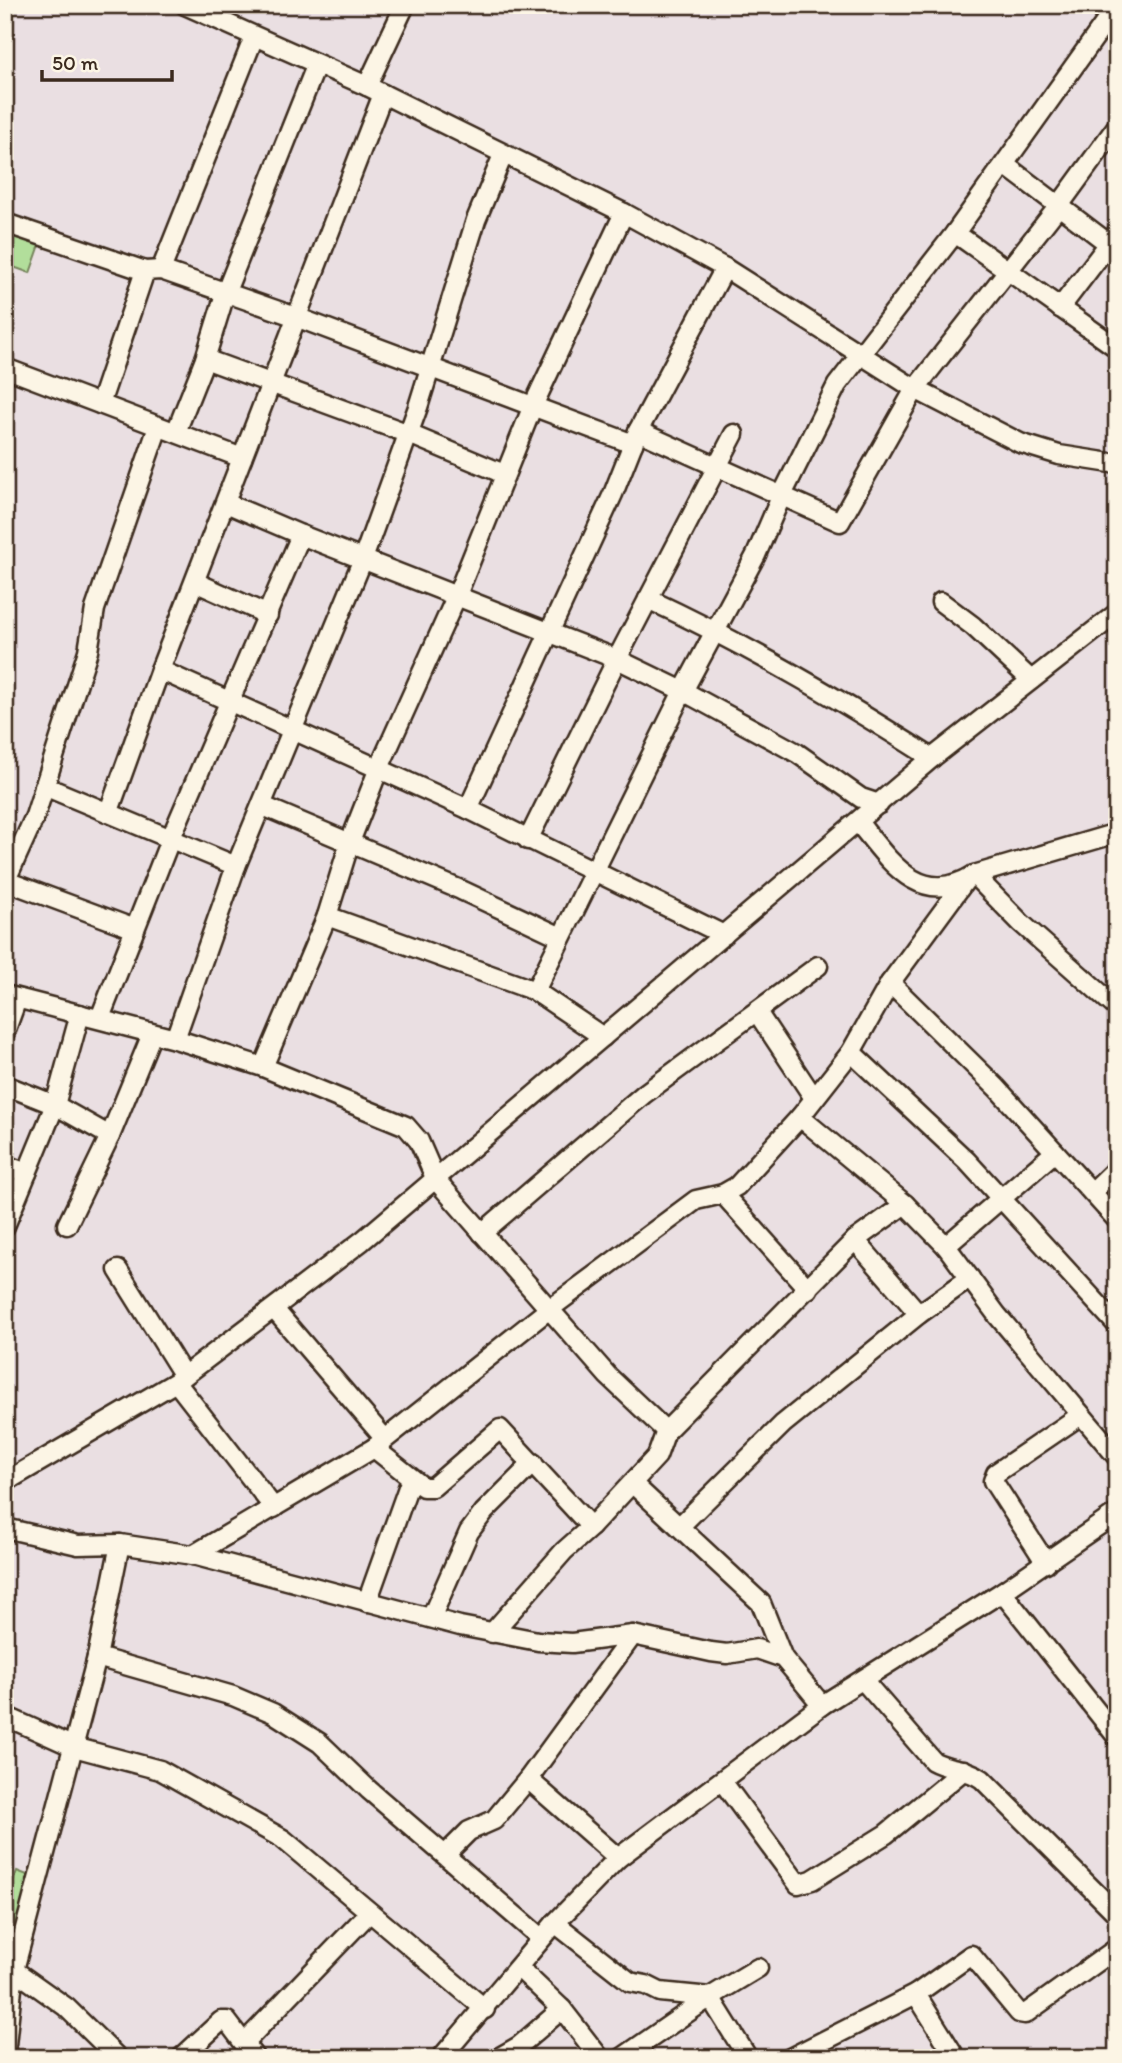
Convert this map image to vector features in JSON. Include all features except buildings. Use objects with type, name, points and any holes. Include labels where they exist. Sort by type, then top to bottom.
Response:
[{"type":"street","points":[[185,5],[316,66],[367,86],[624,213],[725,268],[915,388],[1020,443],[1059,455],[1117,464]]},
{"type":"street","points":[[367,86],[405,5]]},
{"type":"street","points":[[535,991],[683,691],[756,555],[781,497],[837,385],[955,233],[1117,6]]},
{"type":"street","points":[[100,404],[153,270],[254,37]]},
{"type":"street","points":[[176,432],[205,359],[225,294],[316,66]]},
{"type":"street","points":[[109,811],[160,670],[383,94]]},
{"type":"street","points":[[5,223],[296,317],[532,408],[636,438],[718,466],[837,522],[843,520],[915,388],[1008,272],[1117,126]]},
{"type":"street","points":[[175,1039],[236,866],[363,559],[409,434],[476,220],[503,155]]},
{"type":"street","points":[[1005,164],[1058,207],[1114,242],[1060,308]]},
{"type":"street","points":[[263,1067],[327,916],[350,842],[379,768],[457,594],[532,408],[624,213]]},
{"type":"street","points":[[955,233],[1117,348]]},
{"type":"street","points":[[468,809],[613,494],[636,438],[725,268]]},
{"type":"street","points":[[205,359],[409,434],[504,474]]},
{"type":"street","points":[[5,368],[242,458]]},
{"type":"street","points":[[135,929],[6,882],[29,834],[88,651],[95,609],[158,427]]},
{"type":"street","points":[[528,840],[617,659],[734,433]]},
{"type":"street","points":[[226,503],[617,659],[683,691],[797,753],[860,798],[879,804]]},
{"type":"street","points":[[100,1018],[228,700],[268,615],[301,535]]},
{"type":"street","points":[[195,582],[268,615]]},
{"type":"street","points":[[648,599],[717,631],[829,692],[932,758]]},
{"type":"street","points":[[941,602],[973,626],[1031,680]]},
{"type":"street","points":[[5,1482],[180,1379],[274,1309],[436,1180],[932,758],[1117,613]]},
{"type":"street","points":[[160,670],[468,809],[528,840],[595,869],[724,935]]},
{"type":"street","points":[[44,786],[236,866]]},
{"type":"street","points":[[263,806],[561,937]]},
{"type":"street","points":[[858,822],[912,881],[923,886],[970,878],[1117,833]]},
{"type":"street","points":[[193,1555],[380,1443],[548,1310],[696,1200],[723,1194],[737,1186],[800,1117],[851,1052],[890,984],[970,878]]},
{"type":"street","points":[[970,878],[1117,1008]]},
{"type":"street","points":[[327,916],[535,991],[603,1037]]},
{"type":"street","points":[[482,1233],[644,1094],[818,966]]},
{"type":"street","points":[[890,984],[997,1088],[1117,1220]]},
{"type":"street","points":[[5,1031],[11,997],[100,1018],[263,1067],[407,1126],[419,1140],[436,1180],[608,1376],[666,1431]]},
{"type":"street","points":[[757,1012],[814,1098]]},
{"type":"street","points":[[5,1226],[55,1105],[80,1014]]},
{"type":"street","points":[[67,1225],[110,1136],[152,1034]]},
{"type":"street","points":[[851,1052],[967,1161],[1117,1325]]},
{"type":"street","points":[[5,1085],[55,1105],[110,1136]]},
{"type":"street","points":[[800,1117],[905,1203],[946,1247],[997,1315],[1117,1457]]},
{"type":"street","points":[[946,1247],[1055,1152]]},
{"type":"street","points":[[5,1166],[27,1173]]},
{"type":"street","points":[[1092,1192],[1117,1168]]},
{"type":"street","points":[[723,1194],[808,1289]]},
{"type":"street","points":[[492,1633],[564,1551],[591,1527],[657,1457],[666,1431],[855,1240],[905,1203]]},
{"type":"street","points":[[855,1240],[919,1314]]},
{"type":"street","points":[[118,1270],[180,1379],[274,1508]]},
{"type":"street","points":[[680,1526],[783,1424],[919,1314],[970,1278]]},
{"type":"street","points":[[274,1309],[411,1479],[423,1487],[433,1487],[500,1429],[591,1527]]},
{"type":"street","points":[[1046,1563],[993,1481],[996,1473],[1081,1415]]},
{"type":"street","points":[[431,1618],[469,1532],[484,1512],[533,1463]]},
{"type":"street","points":[[366,1602],[411,1479]]},
{"type":"street","points":[[633,1484],[761,1603],[783,1658],[822,1705]]},
{"type":"street","points":[[441,2058],[485,2009],[541,1938],[618,1858],[822,1705],[1002,1592],[1117,1513]]},
{"type":"street","points":[[5,1528],[78,1545],[120,1544],[193,1555],[492,1633],[572,1643],[633,1635],[710,1652],[727,1654],[757,1649],[783,1658]]},
{"type":"street","points":[[5,2054],[7,1996],[97,1657],[120,1544]]},
{"type":"street","points":[[1002,1592],[1117,1737]]},
{"type":"street","points":[[446,1854],[469,1831],[494,1820],[528,1779],[633,1635]]},
{"type":"street","points":[[97,1657],[225,1693],[273,1713],[320,1743],[369,1790],[541,1938]]},
{"type":"street","points":[[863,1680],[933,1761],[944,1768],[964,1770],[982,1779],[1117,1914]]},
{"type":"street","points":[[5,1716],[74,1746],[160,1770],[283,1839],[369,1913],[423,1954],[485,2009]]},
{"type":"street","points":[[722,1781],[798,1884],[812,1880],[886,1834],[964,1770]]},
{"type":"street","points":[[528,1779],[618,1858]]},
{"type":"street","points":[[245,2042],[369,1913]]},
{"type":"street","points":[[555,1923],[630,1982],[646,1985],[660,1992],[710,1997]]},
{"type":"street","points":[[790,2058],[916,1994],[971,1955],[1019,2013],[1025,2014],[1117,1948]]},
{"type":"street","points":[[519,1968],[562,2009],[600,2058]]},
{"type":"street","points":[[622,2058],[710,1997],[758,1968]]},
{"type":"street","points":[[14,1970],[66,2007],[118,2058]]},
{"type":"street","points":[[916,1994],[956,2058]]},
{"type":"street","points":[[710,1997],[748,2058]]},
{"type":"street","points":[[499,2058],[519,2046],[562,2009]]},
{"type":"street","points":[[181,2058],[221,2021],[232,2023],[255,2058]]},
{"type":"green space","points":[[5,231],[41,242],[30,273],[5,264]]},
{"type":"green space","points":[[17,1871],[35,1878],[5,1970],[5,1902]]}]
